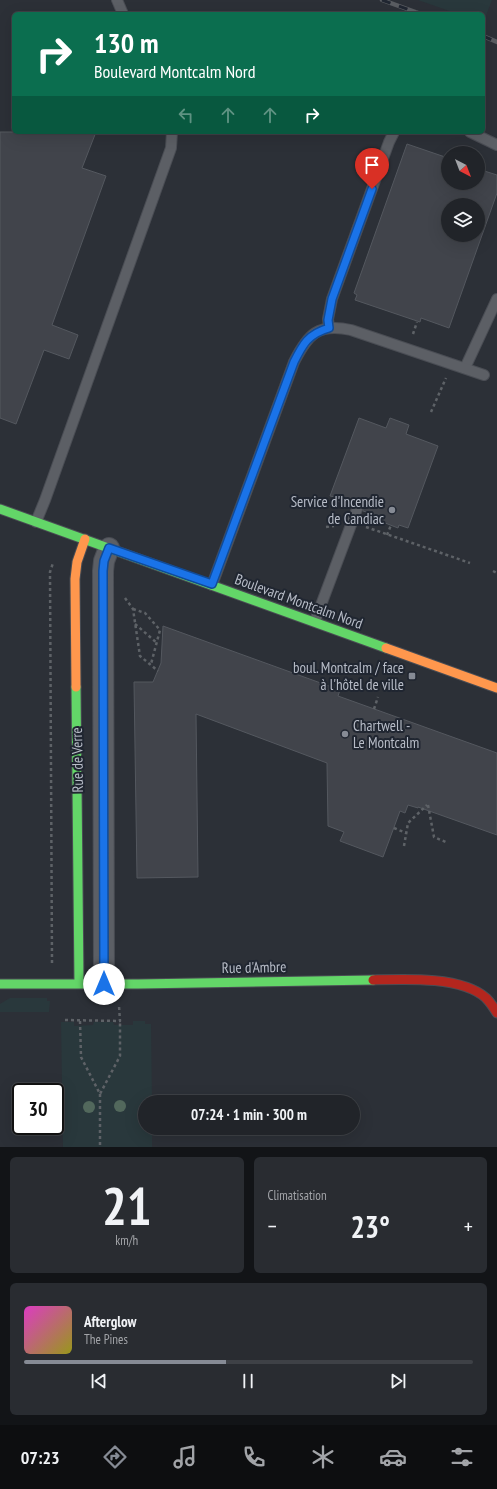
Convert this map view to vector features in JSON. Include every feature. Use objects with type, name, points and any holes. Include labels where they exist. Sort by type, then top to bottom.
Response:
[{"type":"street","name":"Boulevard Montcalm Nord","points":[[0,509],[315,621],[497,688]]},
{"type":"street","name":"Rue de Verre","points":[[79,983],[75,579],[77,562],[85,539]]},
{"type":"street","name":"Rue de Verre","points":[[104,984],[103,571],[104,561],[109,548]]},
{"type":"street","name":"Rue d'Ambre","points":[[0,984],[104,984],[405,979],[462,985],[486,998],[497,1013]]},
{"type":"lane","points":[[117,0],[122,12]]},
{"type":"lane","points":[[36,522],[46,500],[171,148],[172,134]]},
{"type":"lane","points":[[329,328],[329,311],[334,294],[393,134]]},
{"type":"lane","points":[[474,134],[497,145]]},
{"type":"lane","points":[[465,368],[497,299]]},
{"type":"lane","points":[[212,584],[294,362],[306,341],[316,333],[329,328],[351,330],[484,375]]},
{"type":"lane","points":[[315,621],[357,508]]},
{"type":"path","points":[[431,412],[452,364]]},
{"type":"path","points":[[387,535],[391,525]]},
{"type":"path","points":[[370,529],[470,563]]},
{"type":"path","name":"Rue de Verre","points":[[52,965],[50,572],[54,556]]},
{"type":"path","points":[[493,571],[497,572]]},
{"type":"path","points":[[122,595],[133,609],[140,656],[158,671]]},
{"type":"path","points":[[133,609],[145,613],[160,630],[150,664]]},
{"type":"path","points":[[135,623],[157,644]]},
{"type":"path","points":[[374,709],[378,697]]},
{"type":"path","points":[[404,846],[408,823],[428,805],[434,837],[448,842]]},
{"type":"path","points":[[394,828],[406,833]]},
{"type":"path","points":[[100,1094],[120,1056],[120,1021],[118,1006]]},
{"type":"path","points":[[65,1020],[80,1022],[120,1021]]},
{"type":"path","points":[[80,1022],[81,1057],[100,1094],[100,1147]]},
{"type":"shaded area","points":[[418,0],[492,0],[485,18],[485,12],[452,12]]},
{"type":"shaded area","points":[[10,998],[47,998],[47,1001],[50,1001],[49,1012],[0,1012],[0,1004]]},
{"type":"shaded area","points":[[133,1021],[145,1021],[145,1024],[151,1024],[152,1095],[138,1095],[138,1135],[152,1135],[152,1147],[63,1147],[64,1083],[62,1083],[61,1022],[74,1022],[74,1026],[93,1025],[94,1022],[113,1022],[114,1025],[133,1025]]},
{"type":"building","points":[[0,132],[12,132],[12,134],[95,134],[82,168],[106,176],[52,325],[78,335],[69,359],[44,350],[16,424],[0,418]]},
{"type":"building","points":[[407,144],[441,156],[441,190],[485,190],[485,171],[497,175],[497,193],[485,227],[485,198],[441,198],[441,242],[480,242],[449,328],[421,318],[420,322],[355,300],[357,295],[354,293]]},
{"type":"building","points":[[359,418],[386,428],[390,418],[409,425],[406,434],[438,446],[408,528],[399,525],[398,528],[380,521],[381,517],[363,511],[360,503],[356,503],[351,506],[334,500],[335,497],[330,496]]},
{"type":"building","name":"Chartwell - Le Montcalm","points":[[163,626],[340,690],[338,696],[497,753],[497,835],[418,807],[408,805],[405,813],[400,811],[383,857],[340,841],[344,832],[328,826],[327,763],[196,714],[198,877],[137,878],[134,682],[153,682],[161,663]]},
{"type":"railway","points":[[382,0],[415,12]]},
{"type":"railway","points":[[485,37],[497,42]]},
{"type":"traffic: fast","points":[[0,509],[386,648]]},
{"type":"traffic: fast","points":[[76,687],[79,983]]},
{"type":"traffic: fast","points":[[0,984],[138,984],[373,980]]},
{"type":"traffic: slow","points":[[76,687],[75,579],[77,562],[85,539]]},
{"type":"traffic: slow","points":[[386,648],[497,688]]},
{"type":"traffic: jam","points":[[373,980],[416,979],[448,982],[476,991],[486,998],[497,1013]]},
{"type":"place","name":"Service d'Incendie de Candiac","points":[[392,510]]},
{"type":"place","name":"boul. Montcalm / face à l'hôtel de ville","points":[[412,676]]},
{"type":"place","name":"Chartwell - Le Montcalm","points":[[345,734]]},
{"type":"route","points":[[104,984],[103,571],[106,554],[109,548],[212,584],[299,351],[312,335],[329,328],[328,320],[332,299],[372,189]]}]
